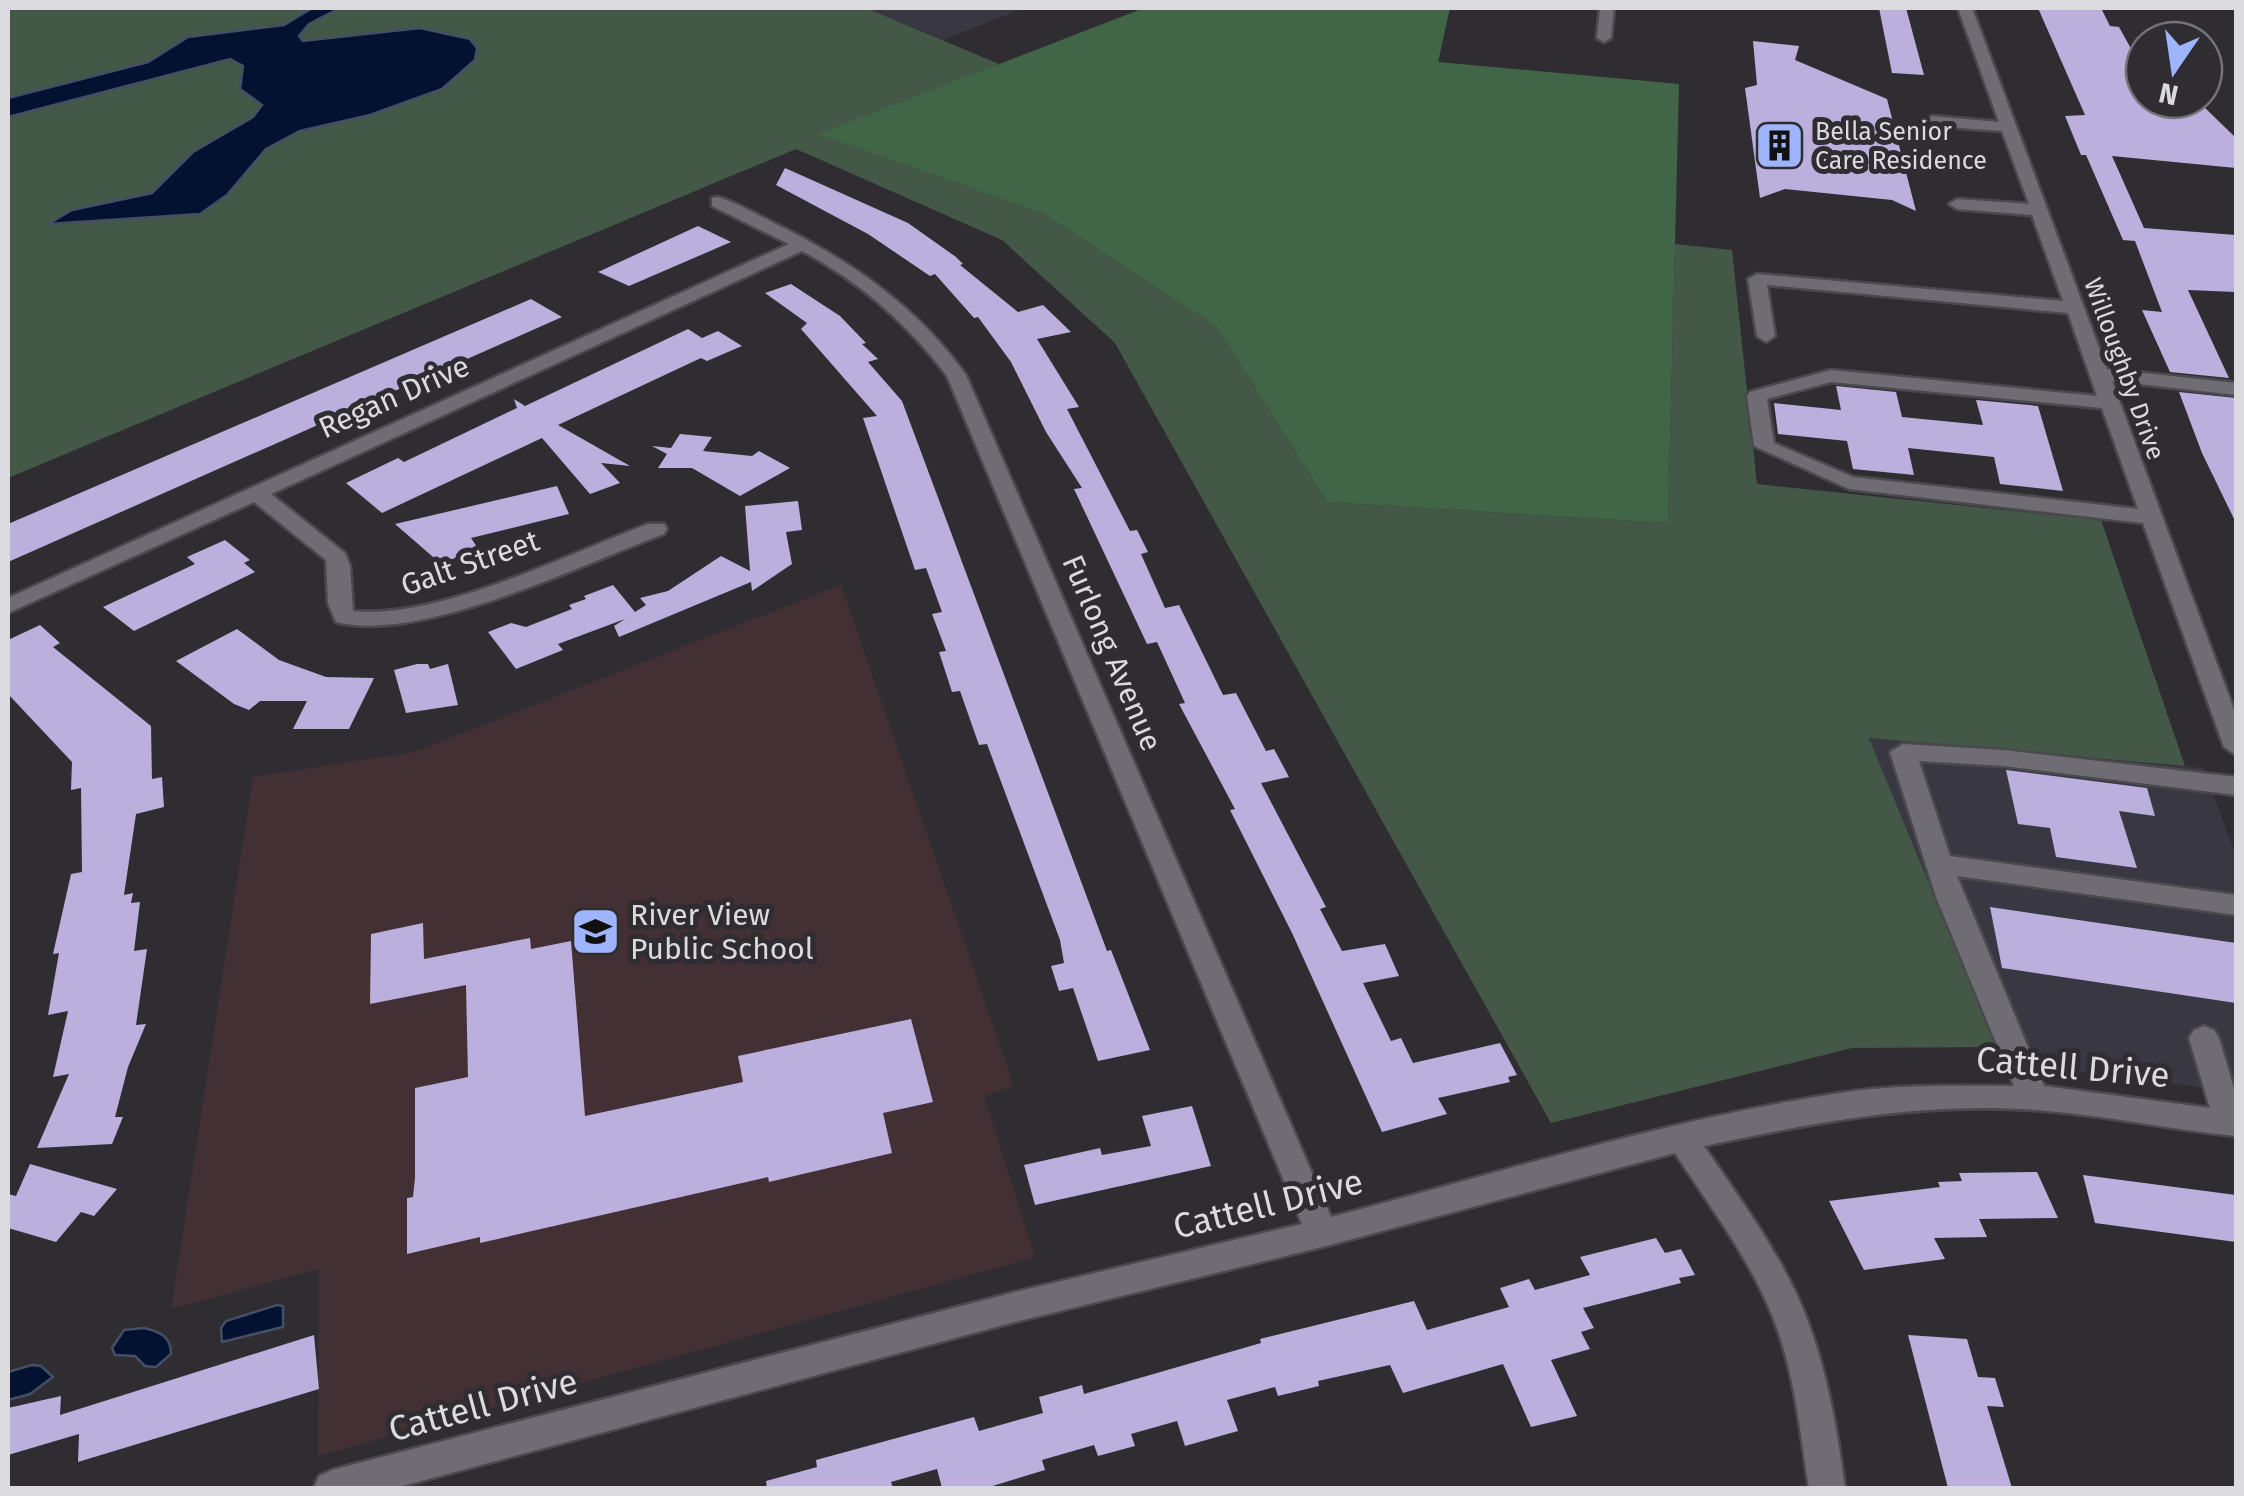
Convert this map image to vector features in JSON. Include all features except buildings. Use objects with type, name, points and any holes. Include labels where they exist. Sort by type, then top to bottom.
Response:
[{"type":"street","points":[[1606,8],[1610,58]]},
{"type":"street","name":"Willoughby Drive","points":[[1965,8],[2236,747]]},
{"type":"street","points":[[1932,121],[2009,127]]},
{"type":"street","name":"Furlong Avenue","points":[[718,202],[804,243],[863,278],[903,310],[940,352],[968,399],[1322,1233]]},
{"type":"street","points":[[1957,204],[2040,210]]},
{"type":"street","name":"Regan Drive","points":[[8,606],[804,243]]},
{"type":"street","points":[[1766,336],[1757,279],[2075,308]]},
{"type":"street","points":[[2099,374],[2236,389]]},
{"type":"street","points":[[2110,403],[1831,376],[1757,396],[1764,446],[1850,483],[2151,517]]},
{"type":"street","name":"Galt Street","points":[[256,493],[337,558],[341,572],[338,606],[344,617],[362,624],[421,614],[656,528]]},
{"type":"street","points":[[2034,1098],[1940,864],[1904,752],[2045,762],[2236,786]]},
{"type":"street","points":[[1940,864],[2236,905]]},
{"type":"street","points":[[2204,1038],[2233,1124]]},
{"type":"street","name":"Cattell Drive","points":[[332,1488],[1015,1307],[1322,1233],[1682,1138],[1859,1102],[2034,1098],[2233,1124]]},
{"type":"street","points":[[1682,1138],[1776,1286],[1792,1321],[1808,1378],[1826,1488]]},
{"type":"shaded area","points":[[866,8],[1024,8],[943,40]]},
{"type":"shaded area","name":"River View Public School","points":[[841,585],[1014,1086],[984,1096],[1035,1257],[318,1456],[319,1269],[171,1309],[253,777],[414,752]]},
{"type":"shaded area","points":[[1868,738],[2204,768],[2236,857],[2236,1092],[2002,1062]]},
{"type":"green space","points":[[8,8],[866,8],[999,64],[827,137],[1044,214],[1219,327],[1327,502],[1668,523],[1675,244],[1732,250],[1757,484],[2101,520],[2185,766],[1869,738],[1996,1047],[1852,1048],[1551,1123],[1115,343],[1002,240],[796,149],[8,478]]},
{"type":"green space","points":[[1144,8],[1450,8],[1438,62],[1679,84],[1668,523],[1327,502],[1218,327],[1044,214],[818,134]]},
{"type":"water","points":[[312,8],[340,8],[309,24],[299,36],[303,41],[420,28],[470,39],[477,48],[475,60],[442,89],[370,115],[300,131],[266,149],[227,195],[200,214],[48,224],[72,210],[152,193],[193,152],[253,117],[262,105],[240,89],[243,66],[230,59],[8,117],[8,98],[148,62],[188,37],[284,25]]},
{"type":"water","points":[[283,1306],[283,1327],[222,1342],[221,1328],[226,1321]]},
{"type":"water","points":[[144,1328],[160,1333],[169,1343],[171,1354],[156,1367],[145,1366],[135,1356],[115,1355],[112,1348],[124,1330]]},
{"type":"water","points":[[41,1366],[53,1377],[30,1394],[8,1400],[8,1372]]},
{"type":"place","name":"Bella Senior Care Residence","points":[[1780,146]]},
{"type":"place","name":"River View Public School","points":[[595,932]]}]
